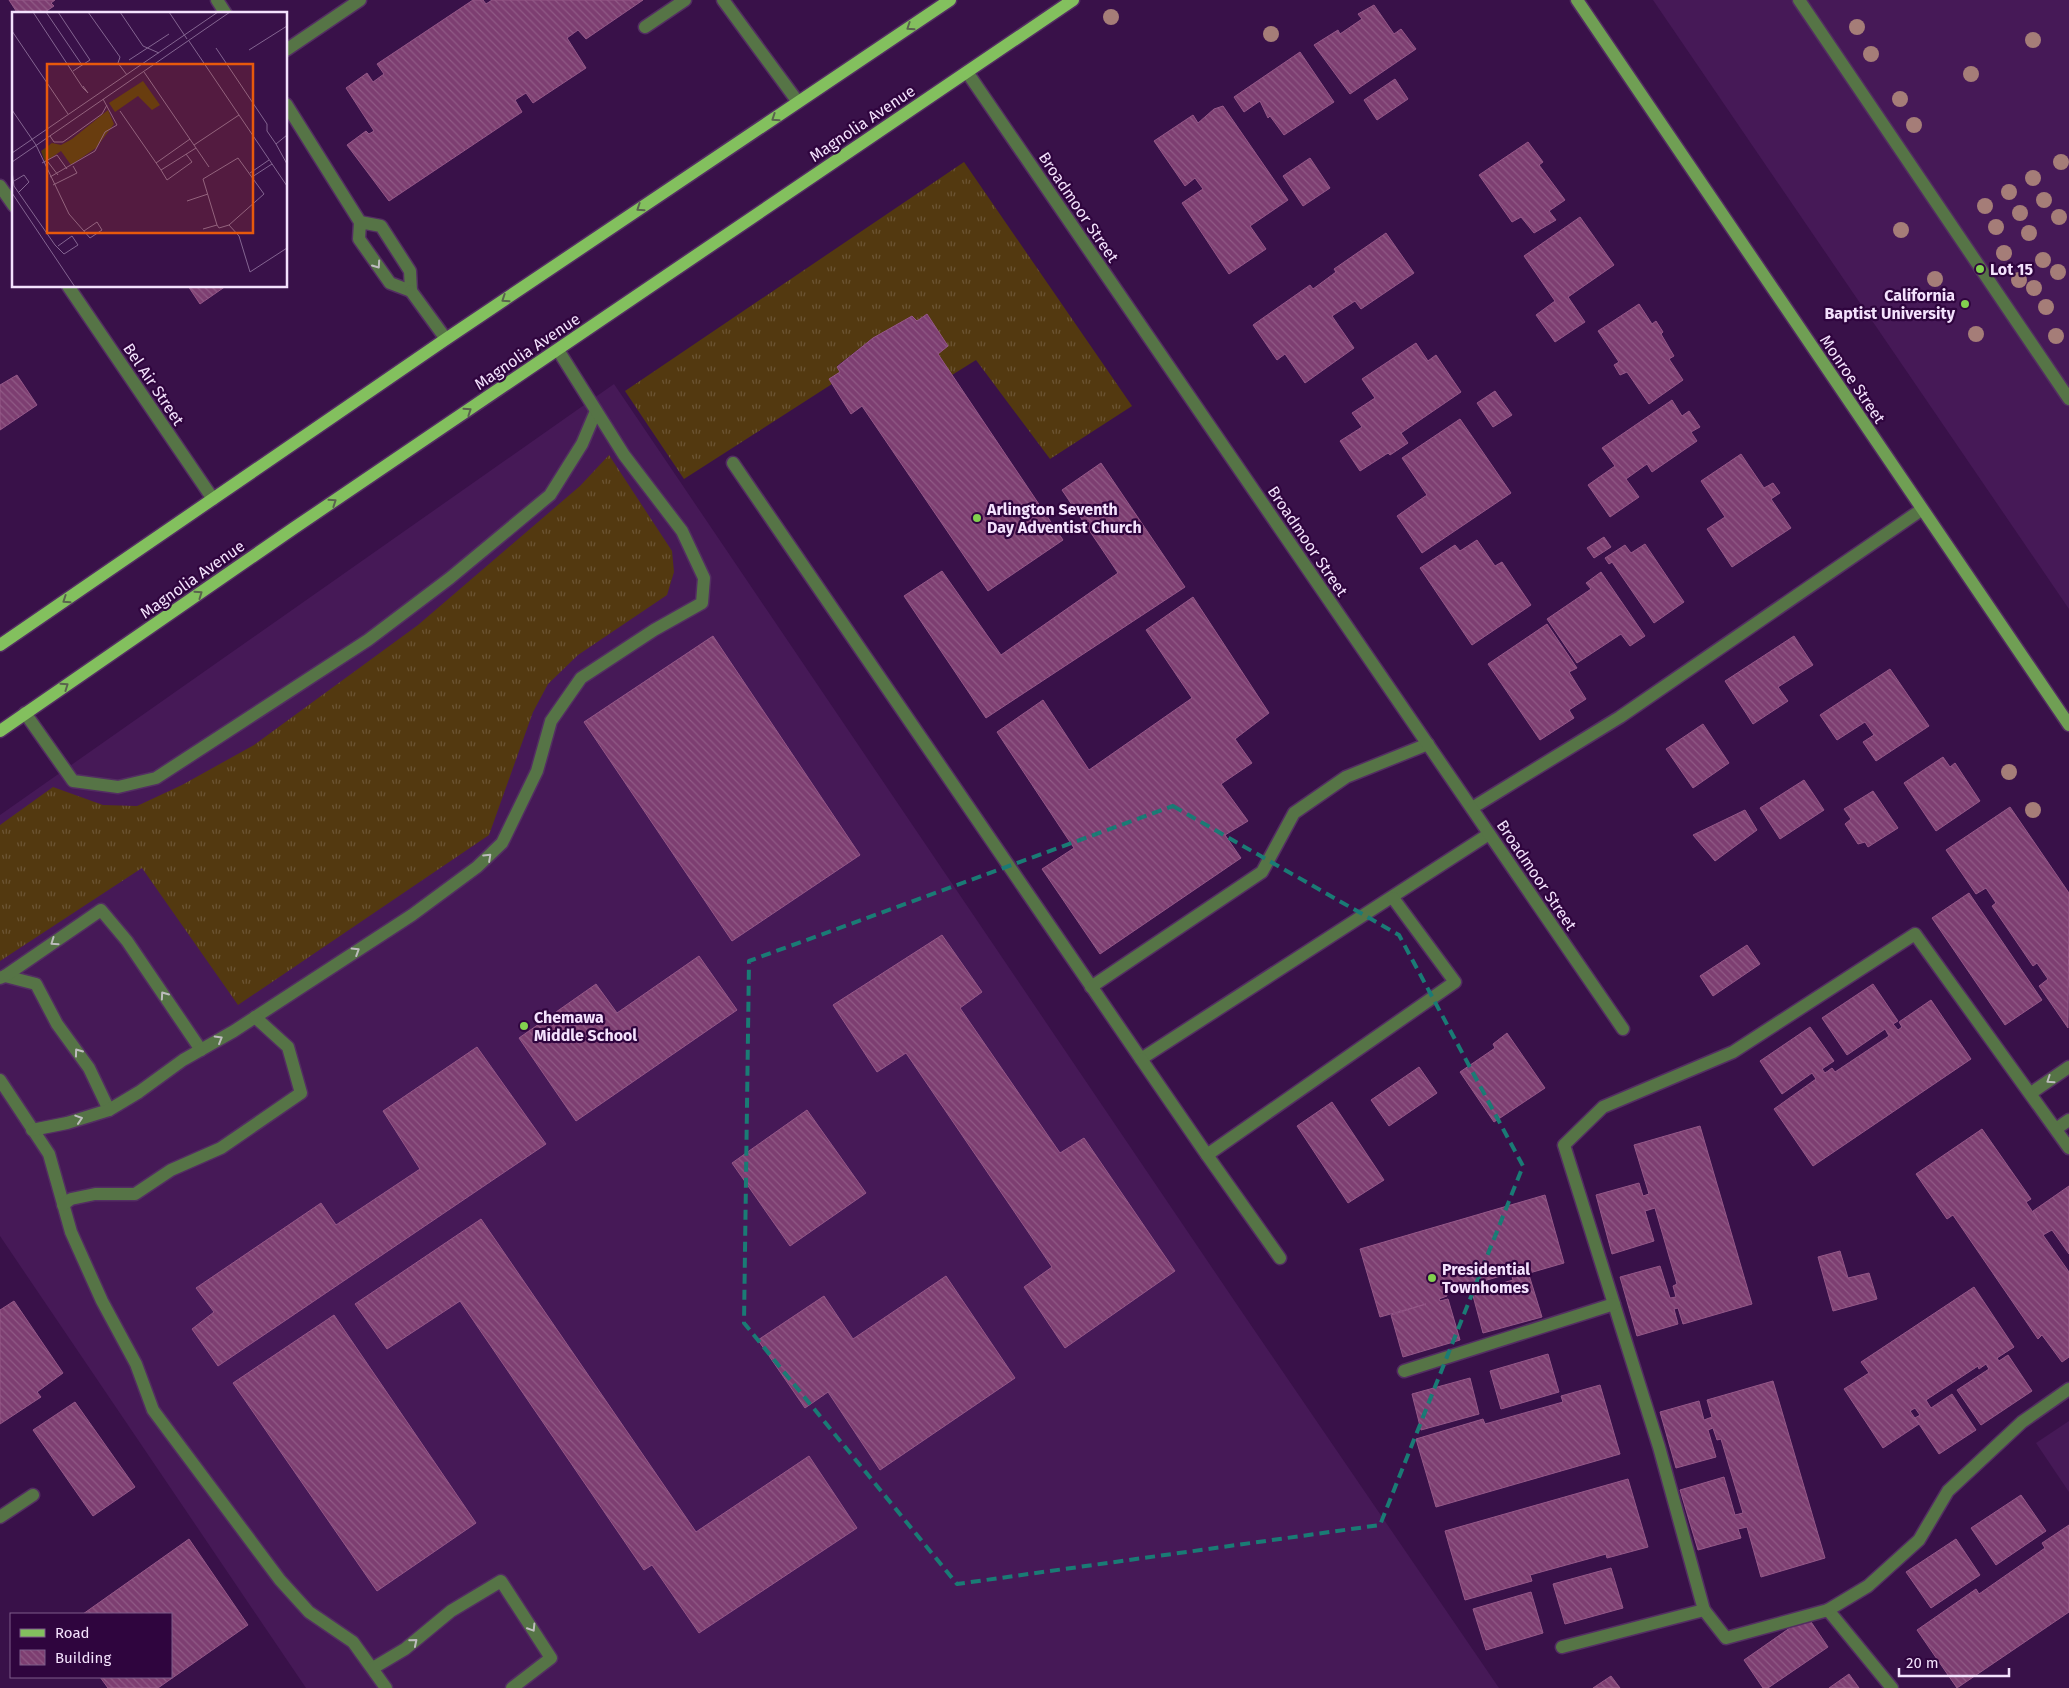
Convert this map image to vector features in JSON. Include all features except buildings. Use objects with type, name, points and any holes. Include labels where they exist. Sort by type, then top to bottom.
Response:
[{"type":"main road","points":[[0,645],[446,338],[950,0]]},
{"type":"main road","name":"Magnolia Avenue","points":[[0,731],[1073,0]]},
{"type":"street","points":[[217,0],[225,12]]},
{"type":"street","points":[[288,48],[347,4],[360,0]]},
{"type":"street","points":[[645,26],[685,0]]},
{"type":"street","points":[[723,0],[798,102]]},
{"type":"street","name":"Monroe Street","points":[[1577,0],[2069,725]]},
{"type":"street","points":[[1799,0],[2069,399]]},
{"type":"street","name":"Broadmoor Street","points":[[967,72],[1623,1029]]},
{"type":"street","points":[[288,107],[360,222],[359,239],[390,284],[411,291]]},
{"type":"street","points":[[0,186],[12,203]]},
{"type":"street","points":[[360,222],[381,226],[410,271],[411,291],[446,338]]},
{"type":"street","name":"Bel Air Street","points":[[69,288],[213,499]]},
{"type":"street","points":[[32,1130],[67,1123],[109,1110],[412,915],[477,867],[502,843],[537,771],[551,721],[581,678],[654,630],[702,603],[704,578],[682,531],[624,455],[558,350]]},
{"type":"street","points":[[25,714],[73,781],[118,788],[156,778],[368,640],[450,578],[542,502],[550,495],[582,444],[596,411]]},
{"type":"street","points":[[734,463],[1091,987],[1280,1258]]},
{"type":"street","points":[[1472,808],[1620,716],[1922,510]]},
{"type":"street","points":[[1091,987],[1262,872],[1294,812],[1346,777],[1428,744]]},
{"type":"street","points":[[1141,1059],[1393,898],[1489,834]]},
{"type":"street","points":[[1207,1155],[1455,982],[1393,898]]},
{"type":"street","points":[[3,977],[101,910],[127,941],[201,1050]]},
{"type":"street","points":[[2069,1148],[1915,934],[1733,1052],[1603,1107],[1564,1145],[1659,1448],[1704,1610],[1726,1638],[1828,1610],[1868,1586],[1919,1540],[1948,1492],[2022,1422],[2069,1388]]},
{"type":"street","points":[[3,977],[36,984],[57,1024],[89,1068],[109,1110]]},
{"type":"street","points":[[63,1205],[71,1198],[95,1194],[135,1194],[171,1170],[221,1148],[301,1093],[288,1047],[255,1017]]},
{"type":"street","points":[[2031,1093],[2069,1067]]},
{"type":"street","points":[[0,1080],[49,1154],[71,1232],[102,1301],[136,1364],[155,1413],[280,1580],[309,1612],[353,1642],[374,1668],[386,1688]]},
{"type":"street","points":[[2056,1129],[2069,1120]]},
{"type":"street","points":[[1404,1371],[1614,1304]]},
{"type":"street","points":[[0,1517],[33,1494]]},
{"type":"street","points":[[374,1668],[405,1649],[451,1611],[501,1581],[551,1658],[512,1688]]},
{"type":"street","points":[[1562,1648],[1704,1610]]},
{"type":"street","points":[[1828,1610],[1892,1688]]},
{"type":"highlighted area","points":[[1173,806],[1399,935],[1523,1166],[1380,1525],[957,1584],[744,1323],[749,961]]},
{"type":"shaded area","name":"California Baptist University","points":[[1653,0],[2069,0],[2069,609]]},
{"type":"shaded area","name":"Chemawa Middle School","points":[[614,384],[1244,1315],[1499,1688],[306,1688],[0,1236],[0,815]]},
{"type":"shaded area","points":[[2069,1421],[2069,1492],[2036,1443]]},
{"type":"green space","points":[[964,162],[1132,406],[1050,459],[976,360],[952,375],[938,354],[947,346],[912,317],[873,338],[837,366],[840,372],[829,379],[832,384],[684,479],[625,391]]},
{"type":"green space","points":[[609,455],[672,551],[674,572],[667,595],[578,655],[548,684],[533,712],[489,835],[238,1005],[142,868],[0,961],[0,825],[53,787],[103,805],[137,806],[182,785],[254,745],[418,625],[580,486]]},
{"type":"place","name":"Lot 15","points":[[1980,269]]},
{"type":"place","name":"California Baptist University","points":[[1965,304]]},
{"type":"place","name":"Arlington Seventh Day Adventist Church","points":[[977,518]]},
{"type":"place","name":"Chemawa Middle School","points":[[524,1026]]},
{"type":"place","name":"Presidential Townhomes","points":[[1432,1278]]}]
